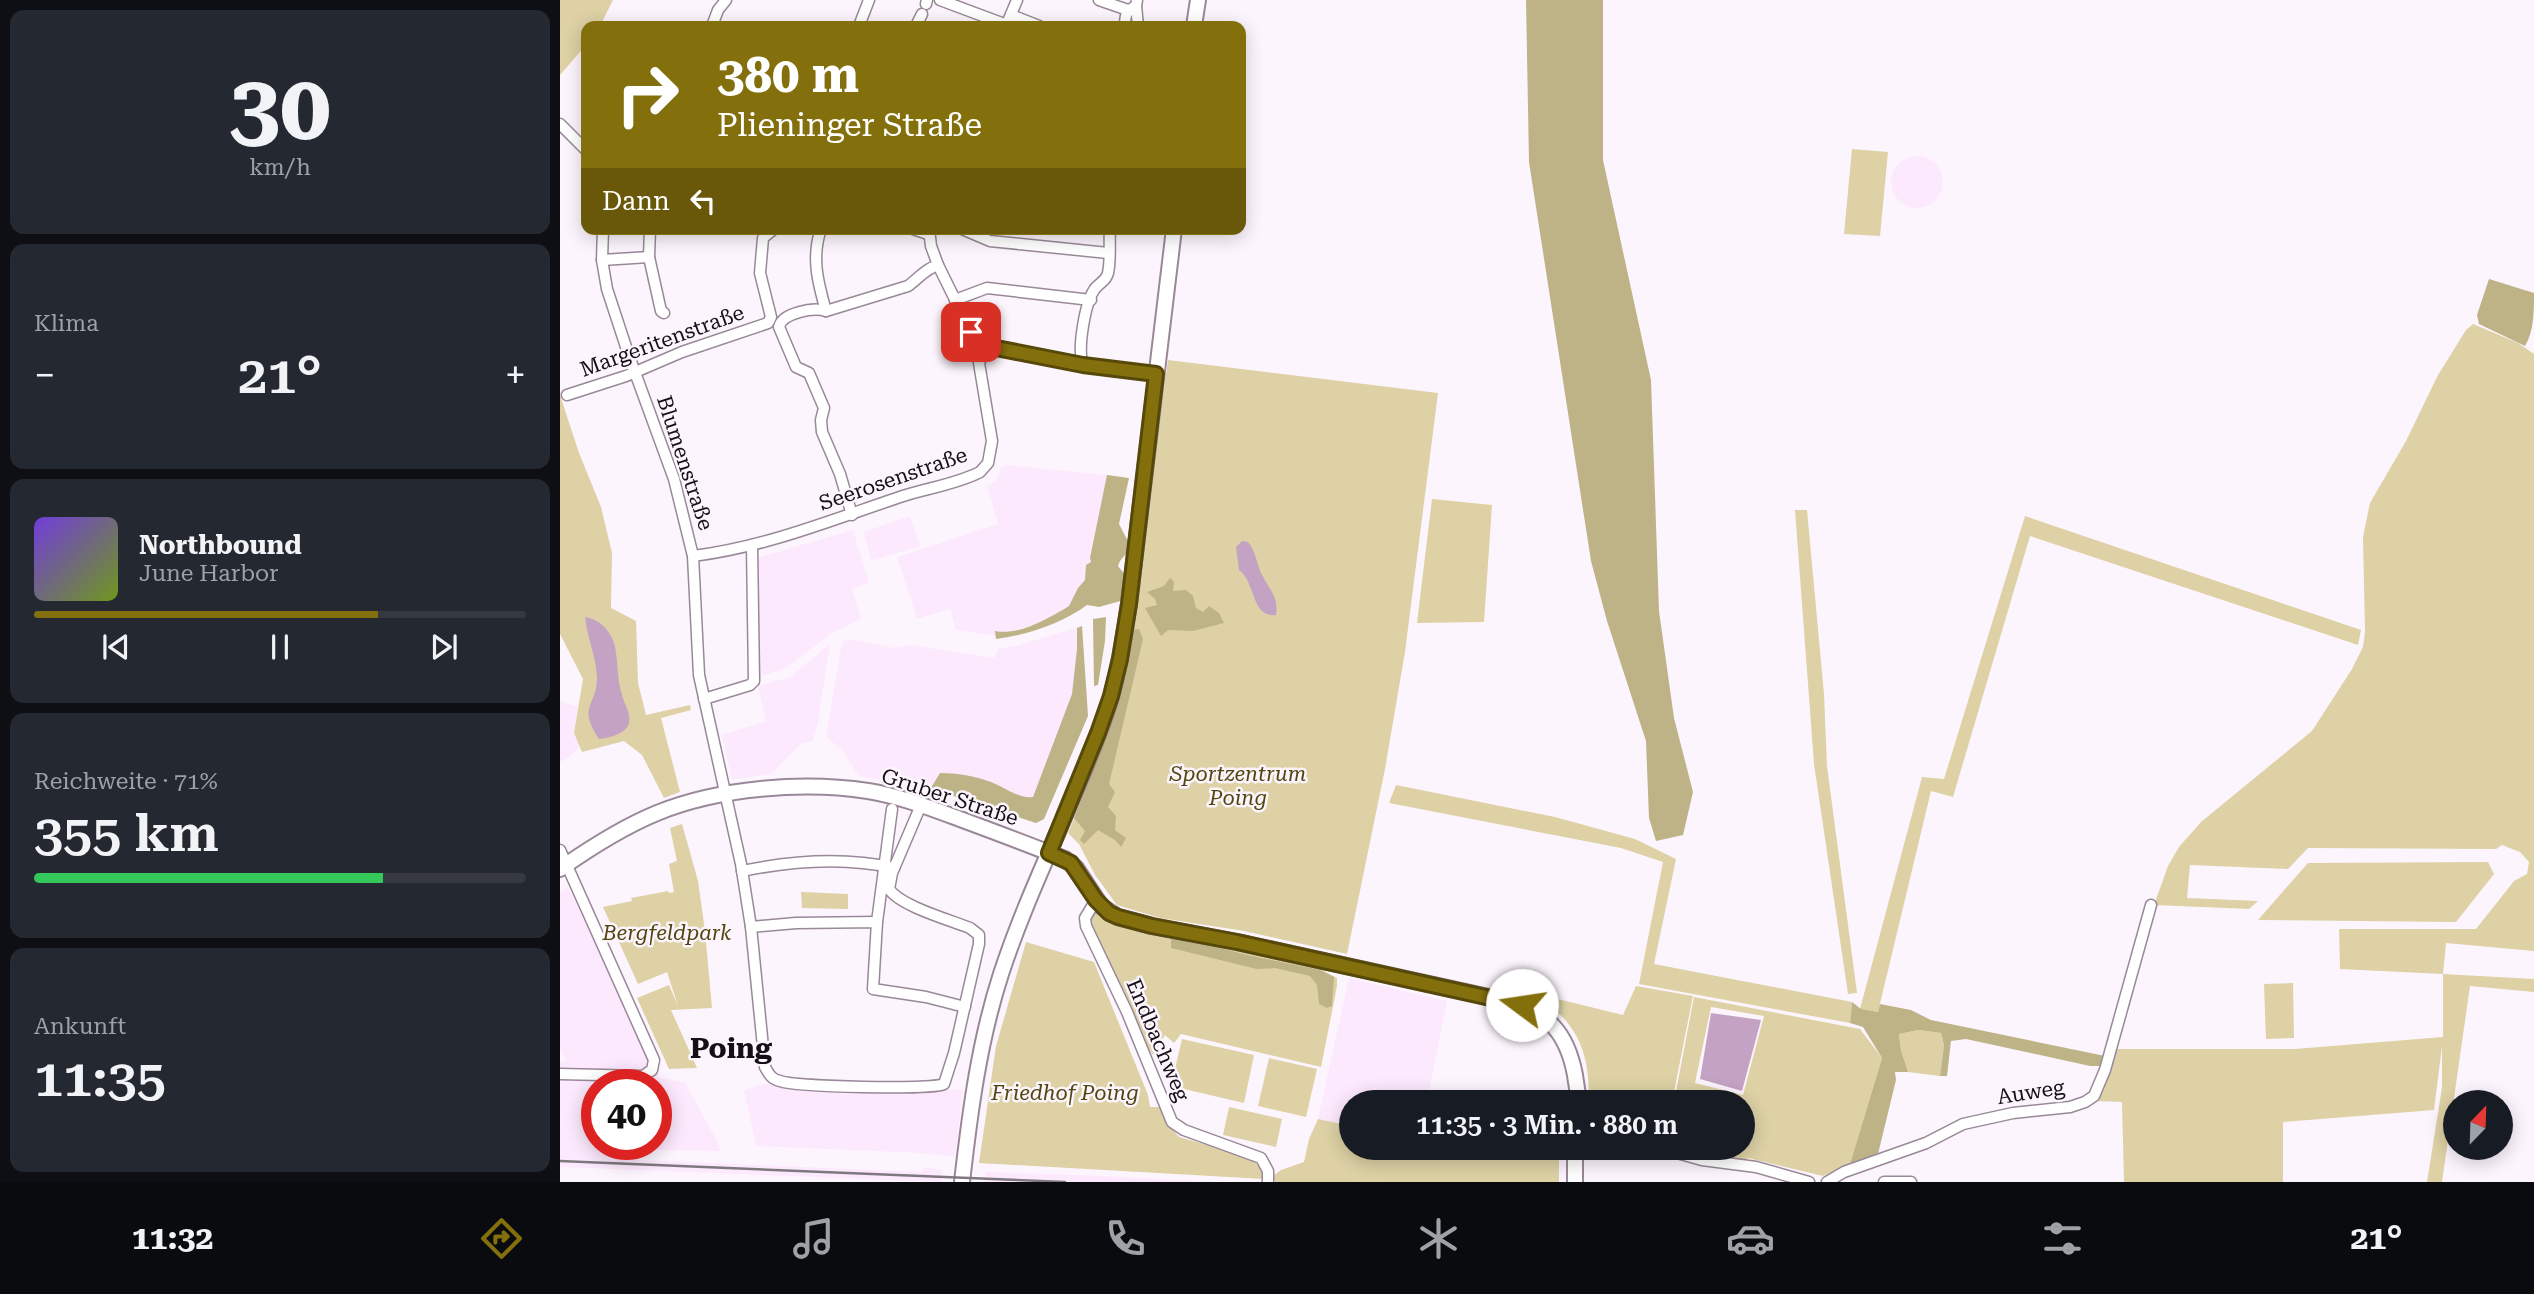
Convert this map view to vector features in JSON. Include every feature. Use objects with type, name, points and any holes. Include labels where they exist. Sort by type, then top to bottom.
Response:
[{"type":"street","points":[[714,21],[726,0]]},
{"type":"street","points":[[861,21],[869,0]]},
{"type":"street","points":[[940,0],[1005,21]]},
{"type":"street","points":[[1008,21],[1017,0]]},
{"type":"street","points":[[1099,0],[1134,5]]},
{"type":"street","points":[[1196,21],[1198,0]]},
{"type":"street","points":[[1125,21],[1125,16],[1134,5]]},
{"type":"street","points":[[560,124],[581,145]]},
{"type":"street","name":"Blumenstraße","points":[[603,235],[602,260],[612,308],[674,479],[693,556],[699,675],[742,871],[751,927],[765,1067],[770,1077],[790,1083],[938,1087],[944,1084],[947,1076],[965,1007]]},
{"type":"street","points":[[650,235],[649,257],[661,311],[664,313]]},
{"type":"street","points":[[767,235],[763,238],[760,273],[775,321],[796,367],[809,373],[824,408],[822,432],[840,474],[852,515]]},
{"type":"street","points":[[819,235],[815,251],[817,275],[826,311]]},
{"type":"street","points":[[930,235],[938,265],[971,332],[986,346],[1083,365],[1156,374]]},
{"type":"street","points":[[976,235],[990,241],[1108,253]]},
{"type":"street","points":[[1083,365],[1079,355],[1085,318],[1094,289],[1105,281],[1108,274],[1110,235]]},
{"type":"street","points":[[962,1182],[976,1074],[993,999],[1020,921],[1098,733],[1120,659],[1173,235]]},
{"type":"street","points":[[602,260],[649,257]]},
{"type":"street","name":"Margeritenstraße","points":[[567,395],[784,317],[819,308],[826,311],[908,286],[923,272],[938,265]]},
{"type":"street","points":[[955,300],[987,288],[1091,300]]},
{"type":"street","name":"Seerosenstraße","points":[[693,556],[752,545],[980,472],[988,463],[992,442],[979,363],[986,346]]},
{"type":"street","points":[[704,699],[750,685],[754,681],[752,545]]},
{"type":"street","name":"Gruber Straße","points":[[564,867],[608,838],[660,812],[684,805],[725,795],[777,788],[841,789],[870,791],[921,805],[1065,859],[1076,868],[1096,900]]},
{"type":"street","points":[[892,809],[889,867],[889,889],[893,895],[979,934],[965,1007],[926,997],[873,989],[877,922],[889,867],[921,805]]},
{"type":"street","points":[[560,850],[564,867],[654,1060],[652,1070],[643,1076],[560,1074]]},
{"type":"street","points":[[742,871],[787,862],[862,863],[889,867]]},
{"type":"street","points":[[1096,900],[1109,913],[1152,926],[1237,942],[1533,1009],[1556,1029],[1569,1049],[1578,1090]]},
{"type":"street","name":"Endbachweg","points":[[1096,900],[1085,918],[1086,926],[1127,1012],[1172,1122],[1184,1130],[1261,1158],[1268,1171],[1268,1182]]},
{"type":"street","name":"Auweg","points":[[1827,1182],[1844,1172],[1926,1143],[1963,1124],[2013,1113],[2070,1107],[2094,1096],[2105,1070],[2151,905]]},
{"type":"street","points":[[751,927],[796,923],[877,922]]},
{"type":"street","points":[[1575,1160],[1575,1182]]},
{"type":"street","points":[[1702,1160],[1756,1167],[1810,1182]]},
{"type":"street","points":[[1884,1182],[1911,1182]]},
{"type":"shaded area","points":[[1526,0],[1603,0],[1603,160],[1651,380],[1659,611],[1674,718],[1693,792],[1683,835],[1656,841],[1649,818],[1646,741],[1607,621],[1591,561],[1529,162]]},
{"type":"shaded area","points":[[1917,156],[1936,163],[1943,182],[1936,201],[1917,208],[1898,201],[1891,182],[1898,163]]},
{"type":"shaded area","points":[[2489,279],[2534,293],[2532,327],[2525,346],[2479,324],[2477,315]]},
{"type":"shaded area","points":[[1007,465],[1125,477],[1117,515],[1068,614],[997,636],[956,630],[950,609],[917,619],[897,557],[998,524],[987,486],[996,481],[1001,467]]},
{"type":"shaded area","points":[[1107,475],[1129,478],[1119,524],[1131,547],[1118,566],[1126,576],[1124,600],[1099,607],[1087,605],[1043,628],[996,639],[995,631],[1024,628],[1069,606],[1085,580],[1086,565],[1091,562]]},
{"type":"shaded area","points":[[910,516],[920,546],[871,561],[864,532]]},
{"type":"shaded area","points":[[853,530],[869,583],[852,589],[861,619],[832,633],[786,668],[759,677],[756,558]]},
{"type":"shaded area","points":[[1242,541],[1248,542],[1253,550],[1261,573],[1275,598],[1276,615],[1262,611],[1239,570],[1236,547]]},
{"type":"shaded area","points":[[1170,578],[1174,582],[1173,591],[1186,590],[1193,596],[1196,608],[1203,612],[1209,606],[1219,613],[1224,623],[1193,631],[1168,630],[1161,636],[1145,608],[1157,605],[1147,592],[1164,586]]},
{"type":"shaded area","points":[[585,617],[602,625],[613,640],[620,688],[628,710],[628,726],[615,736],[603,739],[599,739],[589,719],[597,677]]},
{"type":"shaded area","points":[[1106,617],[1098,685],[1094,686],[1093,619]]},
{"type":"shaded area","points":[[1082,626],[1088,716],[1044,819],[1036,823],[936,791],[859,776],[841,749],[826,737],[842,642],[849,639],[894,648],[910,645],[994,658],[998,649]]},
{"type":"shaded area","points":[[1082,626],[1088,716],[1044,819],[1036,823],[944,793],[929,791],[940,773],[946,773],[979,778],[1017,794],[1033,797],[1072,694],[1077,628]]},
{"type":"shaded area","points":[[1139,629],[1143,639],[1109,784],[1115,792],[1108,807],[1116,816],[1115,830],[1126,838],[1121,847],[1098,830],[1084,844],[1080,840],[1085,831],[1074,818],[1108,726],[1131,630]]},
{"type":"shaded area","points":[[830,644],[818,722],[812,742],[802,743],[771,774],[732,780],[722,735],[766,721],[758,686],[790,677]]},
{"type":"shaded area","points":[[560,701],[578,707],[574,733],[580,746],[560,762]]},
{"type":"shaded area","points":[[568,887],[655,1069],[581,1069],[581,1160],[923,1172],[923,1167],[942,1170],[941,1182],[560,1167],[560,1061],[566,1061],[560,1048],[560,893]]},
{"type":"shaded area","points":[[1171,935],[1320,970],[1334,977],[1332,1006],[1327,1008],[1319,1004],[1317,985],[1310,976],[1275,968],[1257,969],[1171,948]]},
{"type":"shaded area","points":[[1349,978],[1447,1001],[1429,1090],[1339,1090],[1339,1123],[1318,1119]]},
{"type":"shaded area","points":[[1852,1002],[1861,1009],[1878,1012],[1880,1004],[1911,1010],[1931,1020],[2105,1056],[2102,1066],[2090,1066],[1966,1039],[1951,1041],[1947,1076],[1940,1076],[1944,1045],[1941,1033],[1918,1030],[1899,1034],[1908,1072],[1895,1072],[1896,1080],[1878,1154],[1850,1164],[1882,1058],[1863,1027],[1850,1023]]},
{"type":"shaded area","points":[[1711,1013],[1761,1020],[1742,1090],[1700,1079]]},
{"type":"shaded area","points":[[672,1080],[685,1082],[720,1151],[672,1150]]},
{"type":"shaded area","points":[[763,1084],[963,1090],[955,1157],[921,1153],[756,1146],[744,1090]]},
{"type":"shaded area","points":[[986,1172],[1105,1176],[1208,1182],[984,1182]]},
{"type":"green space","points":[[560,0],[613,0],[602,21],[581,21],[581,51],[560,75]]},
{"type":"green space","points":[[1852,149],[1888,152],[1880,236],[1844,234]]},
{"type":"green space","points":[[2473,324],[2518,343],[2534,354],[2534,951],[2446,943],[2443,974],[2340,969],[2339,929],[2476,929],[2514,881],[2527,874],[2529,862],[2520,852],[2502,845],[2496,849],[2308,848],[2288,869],[2190,865],[2187,898],[2258,901],[2249,909],[2154,905],[2168,866],[2179,847],[2201,822],[2312,731],[2352,669],[2363,647],[2365,632],[2363,537],[2370,503],[2406,441],[2438,375],[2466,330]]},
{"type":"green space","name":"Sportzentrum Poing","points":[[1168,360],[1438,393],[1405,652],[1385,769],[1347,954],[1244,931],[1160,918],[1117,905],[1095,875],[1079,844],[1068,833],[1100,756],[1126,666]]},
{"type":"green space","points":[[560,395],[601,507],[612,553],[611,608],[636,621],[638,683],[646,715],[690,705],[691,710],[661,718],[680,792],[664,798],[642,755],[624,741],[582,752],[574,733],[583,679],[560,634]]},
{"type":"green space","points":[[1432,499],[1492,505],[1484,622],[1417,623]]},
{"type":"green space","points":[[1795,510],[1807,510],[1824,694],[1827,766],[1857,993],[1848,994],[1814,764]]},
{"type":"green space","points":[[2025,516],[2361,630],[2358,645],[2030,536],[1953,797],[1931,791],[1878,1012],[1860,1009],[1922,777],[1944,779]]},
{"type":"green space","points":[[1396,785],[1555,817],[1635,839],[1676,859],[1654,964],[1852,1002],[1850,1023],[1639,984],[1663,862],[1621,848],[1389,803]]},
{"type":"green space","name":"Bergfeldpark","points":[[682,824],[698,881],[705,931],[712,1008],[671,1010],[697,1068],[669,1069],[637,998],[669,985],[678,1006],[667,972],[638,984],[603,907],[632,901],[631,898],[674,892],[669,864],[677,861],[670,828]]},
{"type":"green space","points":[[2488,862],[2494,874],[2456,922],[2258,920],[2308,863]]},
{"type":"green space","points":[[801,892],[848,894],[848,909],[802,908]]},
{"type":"green space","points":[[1099,912],[1320,969],[1337,978],[1321,1067],[1181,1034],[1174,1043],[1165,1035],[1153,1055],[1144,1043],[1090,927],[1089,919]]},
{"type":"green space","name":"Friedhof Poing","points":[[1026,942],[1094,962],[1148,1095],[1150,1107],[1161,1107],[1167,1123],[1179,1137],[1250,1157],[1260,1168],[1264,1179],[979,1163],[996,1046]]},
{"type":"green space","points":[[2443,974],[2534,979],[2534,992],[2470,986],[2455,1090],[2443,1090],[2443,1160],[2445,1160],[2442,1182],[2427,1182],[2442,1087],[2442,1046],[2434,1110],[2283,1122],[2283,1182],[2124,1182],[2122,1102],[2095,1101],[2112,1068],[2115,1049],[2295,1049],[2443,1037]]},
{"type":"green space","points":[[2293,983],[2294,1038],[2266,1039],[2264,984]]},
{"type":"green space","points":[[1636,986],[1693,996],[1674,1090],[1589,1090],[1586,1062],[1575,1034],[1555,1010],[1525,991],[1623,1015]]},
{"type":"green space","points":[[1694,997],[1860,1029],[1882,1058],[1850,1164],[1823,1176],[1755,1160],[1755,1090],[1744,1090],[1764,1016],[1711,1007],[1695,1083],[1723,1090],[1676,1090]]},
{"type":"green space","points":[[1918,1030],[1941,1033],[1944,1045],[1940,1076],[1908,1072],[1899,1034]]},
{"type":"green space","points":[[1182,1039],[1254,1055],[1244,1103],[1171,1086]]},
{"type":"green space","points":[[1269,1058],[1317,1069],[1306,1117],[1258,1106]]},
{"type":"green space","points":[[1229,1107],[1282,1119],[1276,1147],[1223,1135]]},
{"type":"green space","points":[[1318,1119],[1339,1123],[1339,1160],[1559,1160],[1559,1182],[1275,1182],[1273,1176],[1281,1170],[1304,1162],[1309,1139]]},
{"type":"railway","points":[[560,1161],[1065,1182]]},
{"type":"district","name":"Poing","points":[[731,1048]]},
{"type":"route","points":[[971,332],[986,346],[1083,365],[1156,374],[1120,659],[1111,696],[1091,753],[1049,853],[1071,863],[1096,900],[1109,913],[1118,917],[1522,1005]]}]
